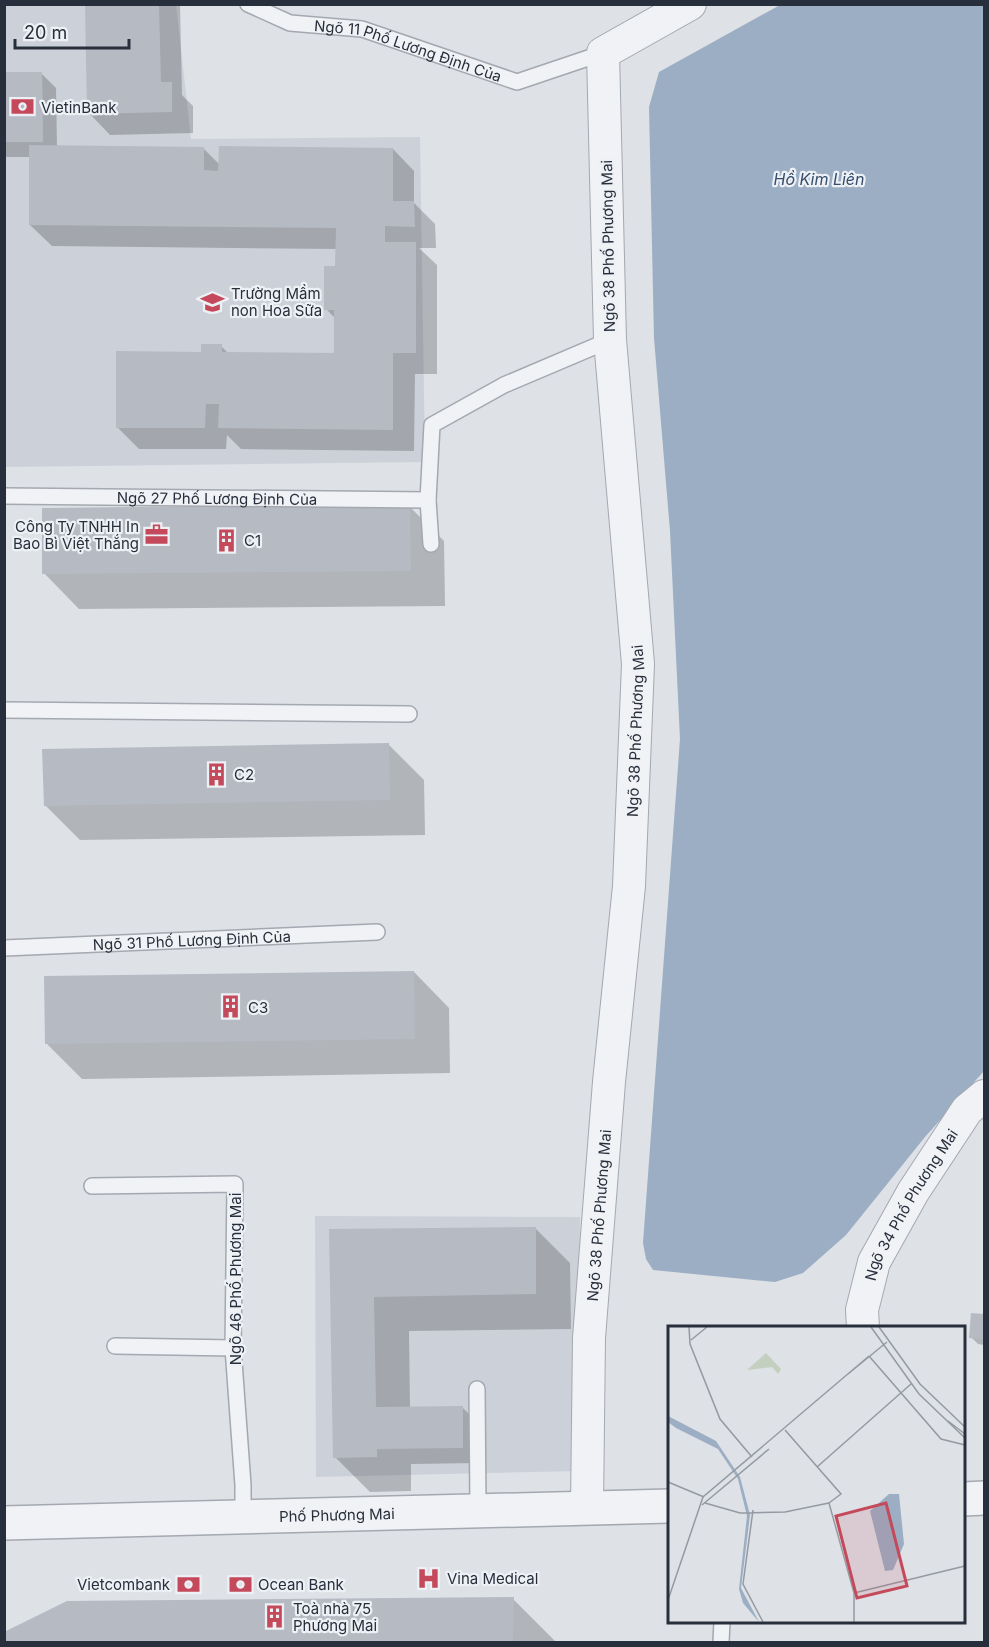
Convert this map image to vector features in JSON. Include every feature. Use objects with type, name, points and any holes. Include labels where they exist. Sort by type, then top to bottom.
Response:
[{"type":"street","points":[[603,53],[690,4]]},
{"type":"street","name":"Ngõ 38 Phố Phương Mai","points":[[587,1507],[589,1338],[609,1082],[629,886],[638,664],[610,340],[603,53]]},
{"type":"street","name":"Ngõ 34 Phố Phương Mai","points":[[863,1326],[862,1310],[874,1262],[913,1191],[968,1110],[984,1096]]},
{"type":"street","points":[[965,1499],[984,1498]]},
{"type":"street","name":"Phố Phương Mai","points":[[4,1523],[243,1518],[478,1509],[668,1506]]},
{"type":"lane","name":"Ngõ 11 Phố Lương Định Của","points":[[248,4],[290,23],[362,29],[518,82],[603,53]]},
{"type":"lane","points":[[431,544],[428,500],[432,425],[504,385],[610,340]]},
{"type":"lane","name":"Ngõ 27 Phố Lương Định Của","points":[[4,496],[428,500]]},
{"type":"lane","points":[[4,710],[409,714]]},
{"type":"lane","name":"Ngõ 31 Phố Lương Định Của","points":[[4,948],[377,932]]},
{"type":"lane","name":"Ngõ 46 Phố Phương Mai","points":[[92,1186],[235,1184],[233,1348],[243,1485],[243,1518]]},
{"type":"lane","points":[[115,1346],[233,1348]]},
{"type":"lane","points":[[477,1389],[478,1509]]},
{"type":"lane","points":[[721,1642],[722,1623]]},
{"type":"shaded area","name":"Trường Mầm non Hoa Sữa","points":[[5,4],[176,5],[191,139],[420,137],[425,462],[5,467],[4,142],[43,141],[42,72],[5,72]]},
{"type":"shaded area","points":[[315,1216],[580,1217],[579,1471],[316,1477]]},
{"type":"water","name":"Hồ Kim Liên","points":[[780,5],[984,5],[984,1071],[925,1137],[846,1235],[803,1273],[775,1282],[653,1270],[646,1259],[643,1243],[680,739],[670,531],[654,338],[649,107],[659,72]]},
{"type":"building","points":[[85,4],[159,4],[161,82],[172,82],[172,112],[87,114]]},
{"type":"building","name":"VietinBank","points":[[4,72],[42,72],[43,142],[4,142]]},
{"type":"building","points":[[29,145],[204,147],[204,170],[218,171],[219,146],[393,148],[393,201],[414,201],[415,227],[385,226],[385,242],[416,242],[416,353],[393,353],[393,430],[218,428],[219,404],[206,404],[205,428],[116,428],[116,351],[201,352],[201,344],[222,344],[222,352],[334,353],[334,310],[324,310],[324,266],[335,266],[336,228],[29,225]]},
{"type":"building","name":"C1","points":[[410,504],[411,571],[42,574],[42,508]]},
{"type":"building","name":"C2","points":[[389,743],[390,800],[44,806],[42,749]]},
{"type":"building","name":"C3","points":[[414,971],[415,1039],[45,1044],[44,976]]},
{"type":"building","points":[[536,1227],[536,1294],[374,1297],[376,1407],[463,1406],[463,1448],[377,1449],[377,1457],[333,1458],[329,1229]]},
{"type":"building","points":[[971,1313],[984,1314],[984,1339],[969,1338]]},
{"type":"building","name":"Toà nhà 75 Phương Mai","points":[[514,1597],[513,1642],[4,1642],[4,1632],[67,1601]]},
{"type":"place","name":"VietinBank","points":[[23,107]]},
{"type":"place","name":"Trường Mầm non Hoa Sữa","points":[[213,302]]},
{"type":"place","name":"Công Ty TNHH In Bao Bì Việt Thắng","points":[[157,535]]},
{"type":"place","name":"C1","points":[[226,540]]},
{"type":"place","name":"C2","points":[[216,774]]},
{"type":"place","name":"C3","points":[[230,1007]]},
{"type":"place","name":"Vina Medical","points":[[429,1578]]},
{"type":"place","name":"Vietcombank","points":[[188,1584]]},
{"type":"place","name":"Ocean Bank","points":[[240,1584]]},
{"type":"place","name":"Toà nhà 75 Phương Mai","points":[[275,1617]]}]
